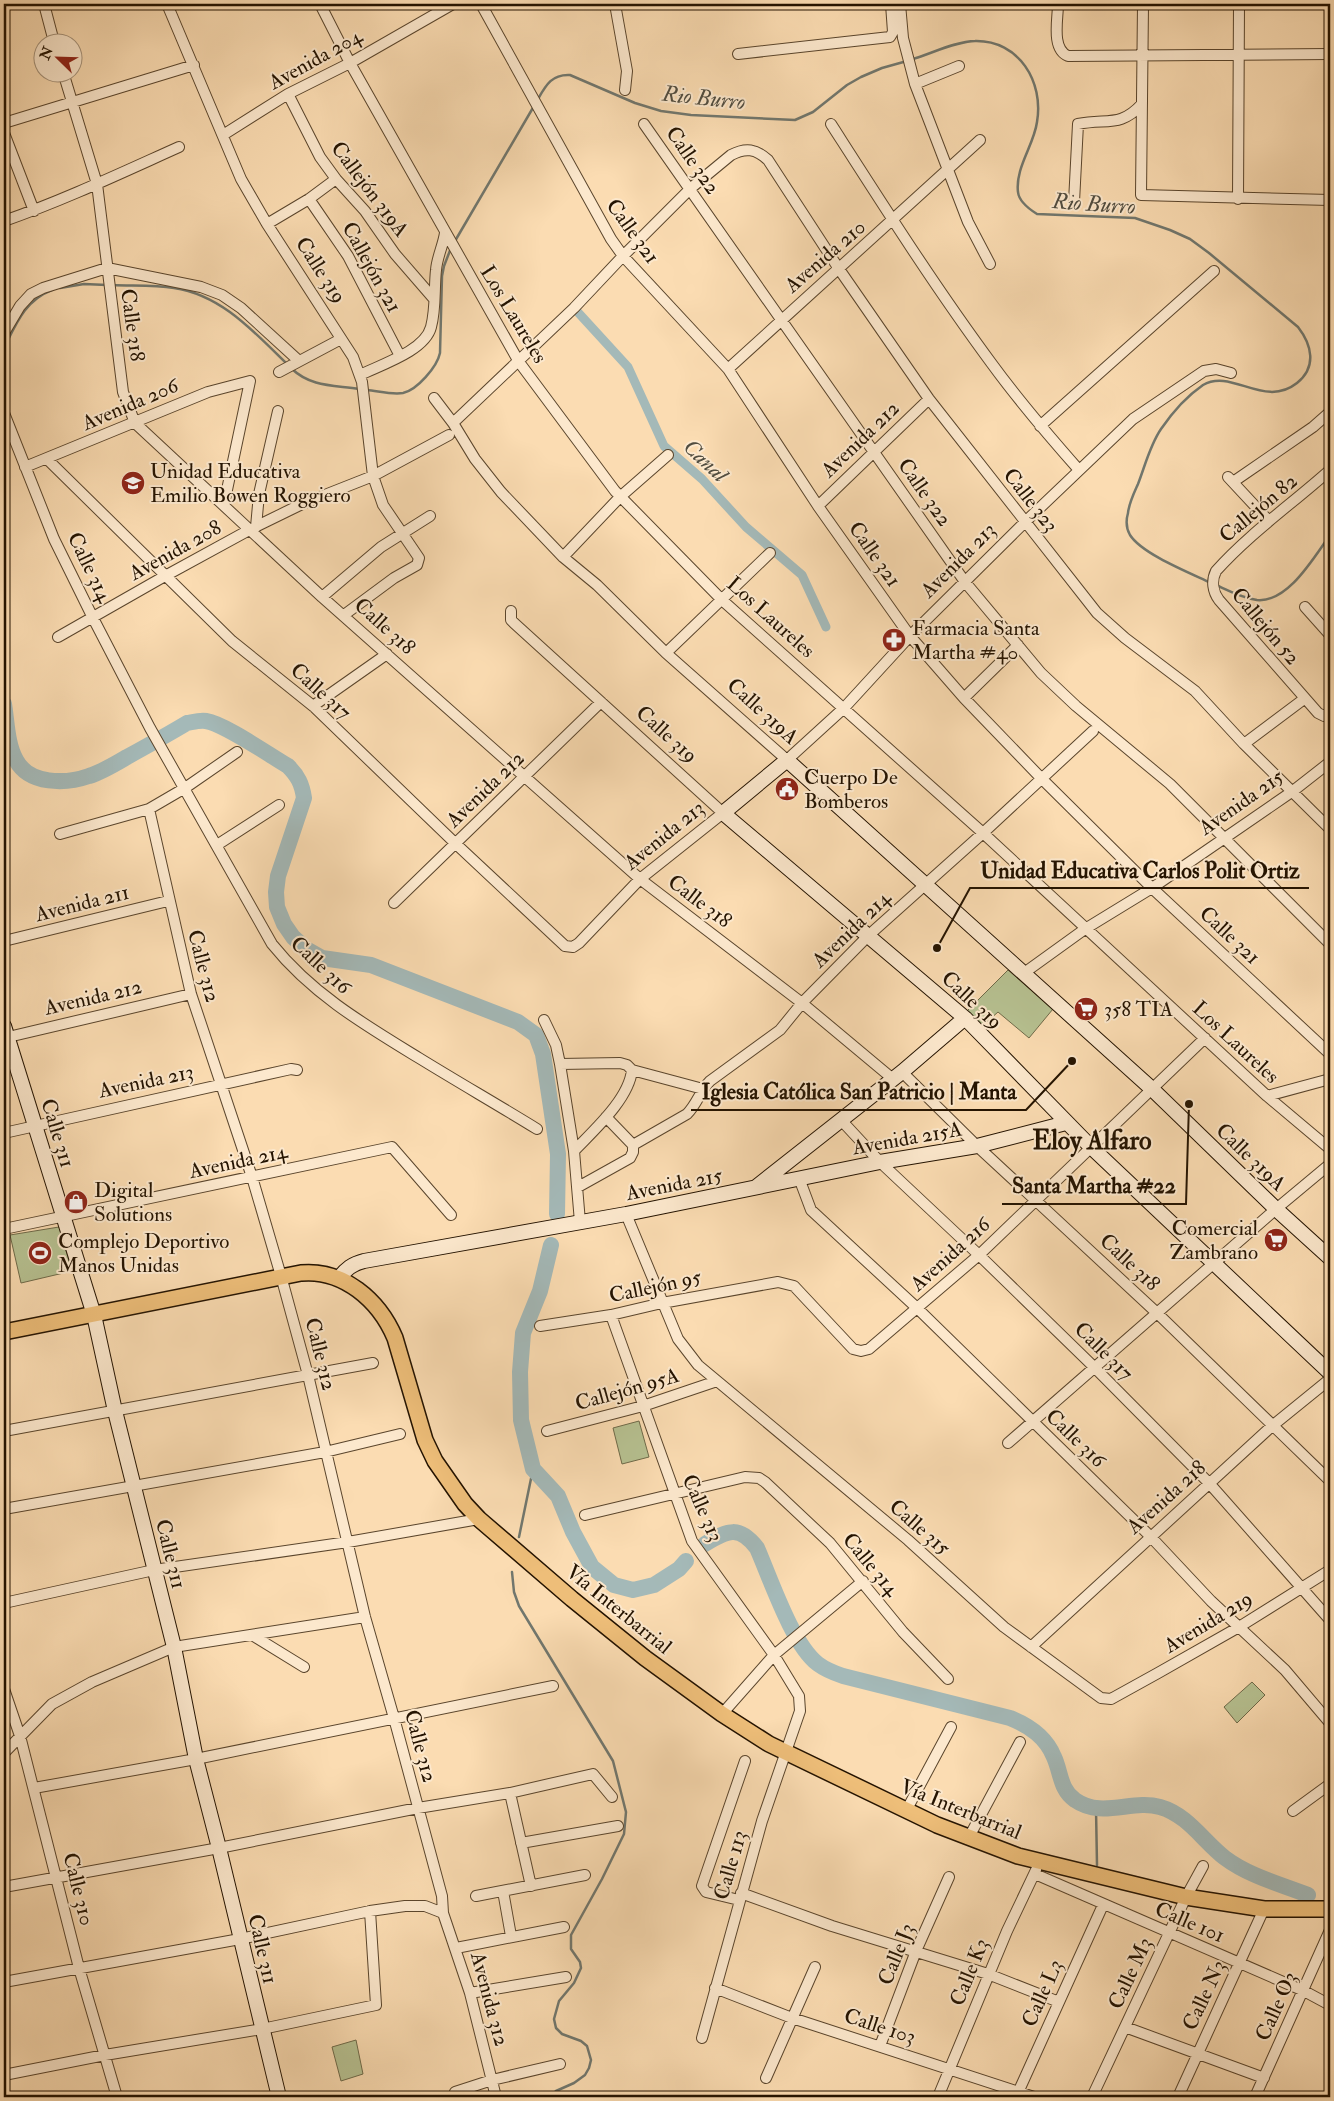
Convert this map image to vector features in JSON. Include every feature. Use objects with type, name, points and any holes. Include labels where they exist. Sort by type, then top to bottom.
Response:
[{"type":"main road","name":"Vía Interbarrial","points":[[4,1332],[281,1276],[315,1272],[340,1278],[368,1299],[388,1323],[395,1338],[425,1440],[435,1461],[451,1486],[479,1519],[572,1599],[645,1658],[722,1714],[786,1753],[906,1811],[1037,1868],[1264,1910],[1330,1909]]},
{"type":"street","points":[[44,4],[51,32]]},
{"type":"street","name":"Calle 319","points":[[167,4],[241,180],[353,358],[361,378],[373,476],[383,506],[418,558],[419,562],[417,565],[394,578],[344,615]]},
{"type":"street","name":"Los Laureles","points":[[320,4],[350,63],[518,362],[620,497],[722,600],[983,833],[1084,929],[1267,1096],[1330,1149]]},
{"type":"street","name":"Avenida 204","points":[[223,135],[288,94],[350,63],[453,4]]},
{"type":"street","name":"Calle 321","points":[[481,4],[598,217],[623,256],[728,369],[818,506],[910,636],[964,698],[1042,779],[1152,888],[1330,1054]]},
{"type":"street","points":[[615,4],[627,71],[625,90]]},
{"type":"street","points":[[738,54],[890,38],[893,32],[890,4]]},
{"type":"street","points":[[900,4],[903,38],[915,84],[968,222],[990,264]]},
{"type":"street","points":[[1058,4],[1058,43],[1060,51],[1065,55],[1330,54]]},
{"type":"street","points":[[1143,4],[1141,195],[1330,200]]},
{"type":"street","points":[[1238,199],[1239,4]]},
{"type":"street","points":[[4,123],[194,65]]},
{"type":"street","points":[[915,84],[959,66]]},
{"type":"street","name":"Calle 318","points":[[66,82],[97,184],[123,392],[135,423],[224,504],[254,528],[322,597],[640,879],[898,1075],[1157,1313],[1330,1481]]},
{"type":"street","name":"Callejón 319A","points":[[288,94],[320,157],[336,179],[365,212],[395,254],[434,299]]},
{"type":"street","points":[[1074,202],[1078,124],[1115,121],[1126,118],[1142,104]]},
{"type":"street","name":"Calle 322","points":[[644,124],[691,188],[965,582],[1018,646],[1062,694],[1164,778],[1226,837],[1330,944]]},
{"type":"street","points":[[831,124],[893,221],[993,366],[1040,426],[1079,470]]},
{"type":"street","points":[[4,133],[34,210]]},
{"type":"street","name":"Avenida 210","points":[[728,369],[980,140]]},
{"type":"street","points":[[4,221],[97,184],[179,147]]},
{"type":"street","name":"Calle 323","points":[[691,188],[738,151],[754,150],[768,160],[839,269],[929,399],[1097,614],[1125,638],[1195,691],[1244,744],[1330,829]]},
{"type":"street","points":[[267,224],[310,199],[336,179]]},
{"type":"street","points":[[454,423],[576,307],[623,256],[691,188]]},
{"type":"street","name":"Callejón 321","points":[[310,199],[348,256],[400,356]]},
{"type":"street","points":[[361,378],[422,343],[431,328],[436,268],[447,236]]},
{"type":"street","points":[[4,333],[20,306],[32,294],[44,288],[107,271],[201,287],[222,295],[241,308],[297,363]]},
{"type":"street","points":[[1040,426],[1214,271]]},
{"type":"street","points":[[279,372],[342,339]]},
{"type":"street","name":"Avenida 213","points":[[573,947],[640,879],[787,760],[844,708],[910,636],[1025,522],[1133,419],[1204,371],[1216,369],[1231,373]]},
{"type":"street","name":"Avenida 206","points":[[25,467],[208,392],[250,381],[224,504]]},
{"type":"street","name":"Calle 319A","points":[[434,398],[454,423],[475,459],[501,492],[563,557],[598,585],[666,652],[1152,1089],[1276,1209],[1330,1258]]},
{"type":"street","name":"Avenida 212","points":[[818,506],[929,399]]},
{"type":"street","points":[[254,528],[259,494],[278,411]]},
{"type":"street","points":[[1268,520],[1230,479],[1313,427],[1330,412]]},
{"type":"street","name":"Calle 314","points":[[4,413],[54,538],[93,618],[162,748]]},
{"type":"street","name":"Avenida 208","points":[[58,637],[164,576],[254,528],[302,504],[373,476],[448,435]]},
{"type":"street","points":[[563,557],[620,497],[668,455]]},
{"type":"street","name":"Calle 317","points":[[47,459],[232,642],[313,706],[456,844],[566,946],[573,947]]},
{"type":"street","name":"Callejón 82","points":[[1213,576],[1228,557],[1268,520],[1330,470]]},
{"type":"street","points":[[322,597],[381,547],[430,516]]},
{"type":"street","points":[[666,652],[770,553]]},
{"type":"street","name":"Callejón 52","points":[[1213,576],[1214,594],[1304,699],[1318,713],[1327,714]]},
{"type":"street","points":[[1305,607],[1330,634]]},
{"type":"street","name":"Calle 319","points":[[511,611],[511,620],[514,623],[723,813],[966,1018],[1066,1123],[1215,1262],[1330,1373]]},
{"type":"street","points":[[964,698],[1018,646]]},
{"type":"street","points":[[313,706],[387,654]]},
{"type":"street","points":[[1244,744],[1304,699]]},
{"type":"street","name":"Avenida 212","points":[[394,903],[601,702]]},
{"type":"street","name":"Avenida 214","points":[[633,1145],[687,1114],[694,1107],[703,1088],[780,1030],[802,1003],[869,935],[1093,731]]},
{"type":"street","name":"Calle 316","points":[[162,748],[272,944],[285,959],[323,996],[360,1023],[538,1128]]},
{"type":"street","points":[[60,834],[149,809],[185,788],[237,752]]},
{"type":"street","name":"Avenida 215","points":[[1024,973],[1084,929],[1152,888],[1226,837],[1330,762]]},
{"type":"street","points":[[217,845],[279,805]]},
{"type":"street","name":"Calle 312","points":[[149,809],[168,901],[191,994],[252,1177],[308,1375],[365,1617],[442,1896],[443,1912]]},
{"type":"street","name":"Avenida 211","points":[[4,941],[168,901]]},
{"type":"street","name":"Avenida 212","points":[[5,1034],[191,994]]},
{"type":"street","name":"Avenida 215","points":[[340,1278],[345,1270],[354,1264],[364,1261],[754,1189],[898,1075],[966,1018]]},
{"type":"street","points":[[544,1020],[556,1045],[560,1064],[574,1150],[580,1222]]},
{"type":"street","name":"Calle 311","points":[[5,1034],[94,1315],[133,1487],[174,1647],[196,1758],[279,2097]]},
{"type":"street","name":"Avenida 216","points":[[869,1349],[979,1255],[1205,1038]]},
{"type":"street","points":[[560,1064],[620,1063],[632,1070],[703,1088]]},
{"type":"street","name":"Avenida 213","points":[[4,1133],[291,1069],[297,1070]]},
{"type":"street","points":[[574,1150],[606,1117],[631,1079],[632,1070]]},
{"type":"street","points":[[1267,1096],[1330,1079]]},
{"type":"street","points":[[578,1187],[630,1158],[633,1152],[633,1145],[606,1117]]},
{"type":"street","name":"Calle 317","points":[[841,1120],[880,1162],[1094,1367],[1209,1483],[1330,1620]]},
{"type":"street","name":"Avenida 215A","points":[[754,1189],[880,1162],[977,1146],[1066,1123]]},
{"type":"street","name":"Avenida 214","points":[[4,1230],[392,1147],[451,1215]]},
{"type":"street","points":[[1008,1444],[1094,1367],[1330,1164]]},
{"type":"street","name":"Calle 316","points":[[799,1178],[811,1210],[917,1308],[1150,1536],[1211,1601],[1285,1670],[1330,1723]]},
{"type":"street","name":"Calle 315","points":[[626,1214],[662,1302],[683,1347],[698,1365],[908,1540],[1004,1627],[1101,1698]]},
{"type":"street","name":"Callejón 95","points":[[540,1326],[611,1315],[662,1302],[778,1282],[794,1286],[853,1349],[861,1351],[869,1349]]},
{"type":"street","name":"Calle 313","points":[[611,1315],[692,1540],[774,1656],[799,1696],[800,1711],[786,1753]]},
{"type":"street","points":[[4,1432],[373,1363]]},
{"type":"street","name":"Avenida 218","points":[[1031,1647],[1272,1426],[1330,1379]]},
{"type":"street","name":"Callejón 95A","points":[[547,1431],[643,1406],[717,1381]]},
{"type":"street","points":[[4,1509],[325,1452],[400,1434]]},
{"type":"street","name":"Calle 314","points":[[674,1494],[745,1477],[759,1478],[772,1487],[830,1543],[903,1632],[948,1679]]},
{"type":"street","points":[[585,1515],[674,1494]]},
{"type":"street","points":[[4,1603],[154,1570],[348,1542],[479,1519]]},
{"type":"street","name":"Avenida 219","points":[[1101,1698],[1111,1699],[1122,1694],[1239,1626],[1330,1570]]},
{"type":"street","points":[[722,1714],[774,1656],[863,1582]]},
{"type":"street","points":[[4,1752],[52,1704],[92,1682],[174,1647],[365,1617]]},
{"type":"street","points":[[252,1634],[304,1667]]},
{"type":"street","points":[[34,1788],[196,1758],[553,1686]]},
{"type":"street","name":"Calle 310","points":[[4,1689],[5,1700],[20,1736],[80,1968],[117,2097]]},
{"type":"street","points":[[906,1811],[951,1727]]},
{"type":"street","points":[[968,1838],[1020,1742]]},
{"type":"street","name":"Calle 113","points":[[702,2038],[714,1988],[762,1821],[786,1753]]},
{"type":"street","points":[[746,1760],[702,1886],[706,1892],[741,1897],[916,1951],[988,1974],[1059,2002]]},
{"type":"street","points":[[4,1887],[219,1848],[418,1808],[510,1793],[593,1774],[612,1798]]},
{"type":"street","points":[[1293,1812],[1330,1784]]},
{"type":"street","points":[[510,1793],[531,1886]]},
{"type":"street","points":[[521,1843],[618,1826]]},
{"type":"street","name":"Calle M3","points":[[1092,2097],[1186,1897],[1203,1866]]},
{"type":"street","name":"Calle 101","points":[[1037,1868],[1103,1905],[1304,1991],[1330,2005]]},
{"type":"street","name":"Calle K3","points":[[938,2097],[988,1974],[1015,1912],[1037,1868]]},
{"type":"street","points":[[476,1896],[585,1876]]},
{"type":"street","name":"Calle J3","points":[[880,2046],[916,1951],[948,1877]]},
{"type":"street","points":[[503,1891],[511,1936]]},
{"type":"street","name":"Calle L3","points":[[1017,2095],[1103,1905]]},
{"type":"street","points":[[4,1982],[240,1939],[370,1911],[405,1906],[425,1906],[443,1912]]},
{"type":"street","name":"Calle N3","points":[[1178,2097],[1264,1910]]},
{"type":"street","points":[[4,2075],[105,2055],[262,2030],[376,2005],[370,1911]]},
{"type":"street","name":"Avenida 312","points":[[443,1912],[470,1993],[496,2097]]},
{"type":"street","points":[[456,1948],[564,1927]]},
{"type":"street","name":"Calle O3","points":[[1255,2097],[1330,1930]]},
{"type":"street","points":[[766,2078],[815,1967]]},
{"type":"street","points":[[470,1993],[566,1977]]},
{"type":"street","name":"Calle 103","points":[[714,1988],[792,2018],[950,2069],[1017,2095],[1034,2097]]},
{"type":"street","points":[[1125,2027],[1264,2078]]},
{"type":"street","points":[[455,2092],[492,2080],[560,2064]]},
{"type":"green space","points":[[1008,970],[1053,1009],[1029,1038],[998,1012],[980,1028],[964,1014]]},
{"type":"green space","name":"Complejo Deportivo Manos Unidas","points":[[59,1227],[72,1271],[21,1283],[10,1235]]},
{"type":"green space","points":[[639,1421],[649,1457],[622,1464],[613,1428]]},
{"type":"green space","points":[[1252,1682],[1265,1695],[1237,1723],[1224,1707]]},
{"type":"green space","points":[[356,2040],[363,2074],[341,2081],[332,2047]]},
{"type":"waterway","name":"Rio Burro","points":[[913,59],[952,45],[975,41],[991,43],[1004,48],[1016,56],[1025,66],[1032,79],[1038,107],[1035,131],[1019,174],[1018,192],[1020,199],[1025,205],[1037,214],[1135,218],[1190,239],[1298,327],[1307,341],[1310,363],[1308,370],[1297,383],[1285,390],[1272,392],[1260,391],[1225,381],[1214,381],[1203,385],[1170,417],[1157,435],[1151,449],[1129,509],[1127,524],[1130,535],[1136,542],[1155,556],[1211,583]]},
{"type":"waterway","name":"Rio Burro","points":[[538,99],[550,81],[559,76],[570,75],[635,103],[661,111],[691,115],[795,120],[813,112],[847,85],[861,77],[882,68],[907,61]]},
{"type":"waterway","name":"Rio Burro","points":[[455,241],[534,106]]},
{"type":"waterway","name":"Rio Burro","points":[[367,390],[394,394],[403,393],[420,383],[435,365],[440,353],[442,276],[451,248]]},
{"type":"waterway","points":[[60,288],[84,284],[107,285]]},
{"type":"waterway","points":[[112,285],[174,288],[207,298],[237,317],[288,365]]},
{"type":"waterway","points":[[4,348],[17,322],[28,306],[43,294],[52,290]]},
{"type":"waterway","name":"Canal","points":[[574,308],[628,367],[664,446],[702,479],[746,527],[802,575],[826,627]]},
{"type":"waterway","points":[[292,369],[299,375],[315,382],[359,389]]},
{"type":"waterway","name":"Rio Burro","points":[[1216,585],[1246,598],[1268,599],[1290,587],[1330,535]]},
{"type":"waterway","points":[[4,704],[13,754],[22,768],[39,778],[59,781],[80,779],[104,770],[187,723],[201,721],[214,723],[224,728],[288,766],[299,780],[304,798],[278,876],[277,907],[284,924],[293,937],[306,949],[322,958],[371,965],[518,1022],[536,1035],[543,1054],[558,1154],[557,1214]]},
{"type":"waterway","points":[[551,1245],[540,1291],[523,1333],[520,1372],[521,1420],[533,1469],[558,1496],[573,1532],[592,1567],[614,1585],[633,1590],[654,1585],[679,1569],[686,1561]]},
{"type":"waterway","points":[[519,1537],[533,1469]]},
{"type":"waterway","points":[[705,1544],[720,1535],[733,1532],[739,1533],[751,1541],[757,1548],[783,1610],[799,1642],[808,1655],[824,1668],[843,1676],[1017,1721],[1031,1729],[1047,1744],[1054,1757],[1066,1791],[1075,1800],[1096,1808],[1149,1805],[1170,1811],[1187,1822],[1217,1851],[1234,1864],[1265,1879],[1308,1895]]},
{"type":"waterway","points":[[512,1572],[514,1592],[519,1606],[613,1761],[626,1812],[624,1834],[571,1935],[571,1949],[580,1962],[581,1968],[574,1983],[559,2001],[554,2019],[556,2028],[562,2034],[581,2041],[587,2046],[591,2060],[589,2068],[585,2075],[574,2083],[556,2091],[550,2097]]},
{"type":"waterway","points":[[1096,1809],[1097,1865]]},
{"type":"place","name":"Unidad Educativa Emilio Bowen Roggiero","points":[[133,483]]},
{"type":"place","name":"Farmacia Santa Martha #40","points":[[894,640]]},
{"type":"place","name":"Cuerpo De Bomberos","points":[[787,789]]},
{"type":"place","name":"Unidad Educativa Carlos Polit Ortiz","points":[[937,948]]},
{"type":"place","name":"358 TIA","points":[[1086,1009]]},
{"type":"place","name":"Iglesia Católica San Patricio | Manta","points":[[1072,1061]]},
{"type":"place","name":"Santa Martha #22","points":[[1189,1104]]},
{"type":"place","name":"Digital Solutions","points":[[76,1202]]},
{"type":"place","name":"Comercial Zambrano","points":[[1276,1240]]},
{"type":"place","name":"Complejo Deportivo Manos Unidas","points":[[40,1253]]},
{"type":"district","name":"Eloy Alfaro","points":[[1092,1140]]}]
